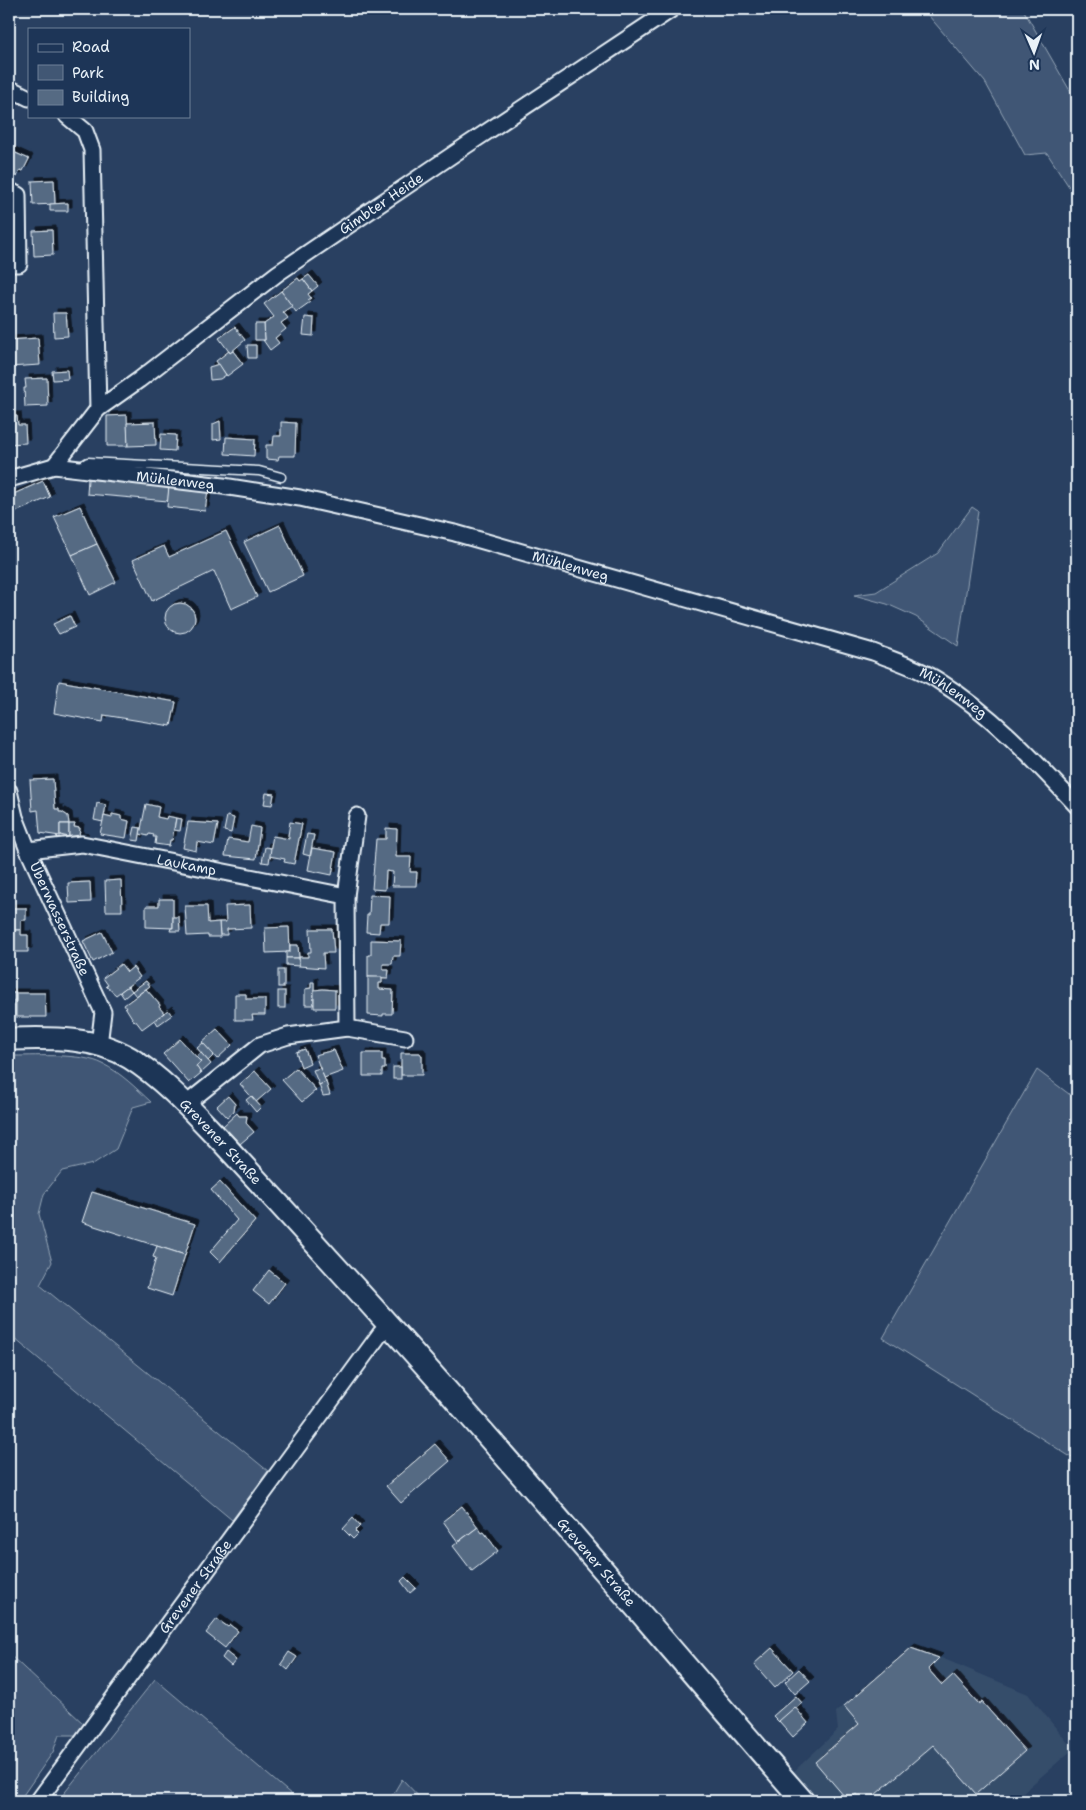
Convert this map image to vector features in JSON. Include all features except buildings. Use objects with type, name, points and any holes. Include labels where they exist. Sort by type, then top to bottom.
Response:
[{"type":"street","name":"Gimbter Heide","points":[[54,466],[98,408],[139,380],[278,272],[672,9]]},
{"type":"street","points":[[9,88],[28,98]]},
{"type":"street","points":[[69,118],[85,131],[92,150],[98,408]]},
{"type":"street","points":[[9,190],[18,194],[19,264],[9,264]]},
{"type":"street","name":"Mühlenweg","points":[[9,479],[54,466],[223,486],[300,498],[446,531],[873,652],[938,680],[985,713],[1015,741],[1077,806]]},
{"type":"street","name":"Überwasserstraße","points":[[9,791],[15,817],[28,850],[103,1012],[99,1045]]},
{"type":"street","points":[[347,1028],[346,896],[357,816]]},
{"type":"street","name":"Laukamp","points":[[28,850],[82,844],[346,896]]},
{"type":"street","points":[[185,1105],[260,1045],[288,1036],[347,1028],[405,1038]]},
{"type":"street","name":"Grevener Straße","points":[[9,1039],[47,1038],[99,1045],[129,1057],[153,1075],[185,1105],[389,1324],[803,1801]]},
{"type":"street","name":"Grevener Straße","points":[[38,1801],[389,1324]]},
{"type":"lane","points":[[76,470],[88,462],[259,471],[281,477]]},
{"type":"shaded area","points":[[915,1647],[1028,1694],[1073,1749],[1013,1801],[812,1801],[789,1776],[838,1730],[836,1712]]},
{"type":"green space","points":[[923,9],[1023,9],[1077,103],[1077,199],[1047,153],[1025,155],[985,82]]},
{"type":"green space","points":[[972,507],[978,511],[958,646],[916,617],[887,604],[854,595],[876,592],[938,553]]},
{"type":"green space","points":[[15,1056],[60,1056],[94,1060],[116,1072],[151,1102],[133,1107],[116,1149],[93,1164],[62,1171],[44,1194],[39,1214],[52,1262],[40,1285],[268,1471],[232,1520],[9,1334],[9,1073]]},
{"type":"green space","points":[[1037,1070],[1077,1100],[1077,1461],[883,1338]]},
{"type":"green space","points":[[9,1654],[85,1725],[78,1735],[59,1735],[53,1752],[19,1801],[9,1801]]},
{"type":"green space","points":[[155,1679],[299,1801],[58,1801]]},
{"type":"green space","points":[[402,1779],[423,1801],[389,1801]]}]
